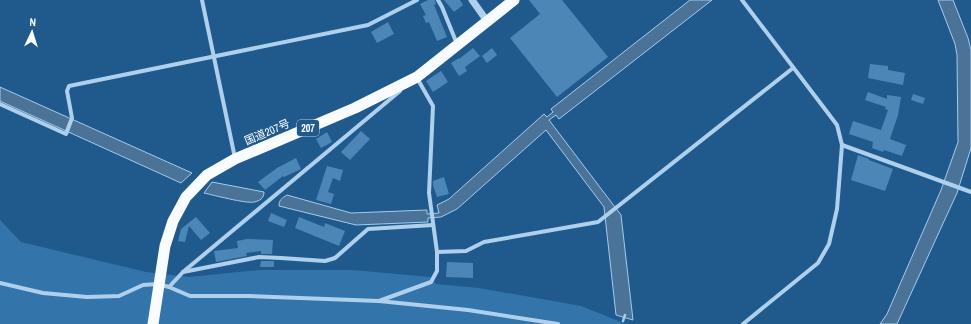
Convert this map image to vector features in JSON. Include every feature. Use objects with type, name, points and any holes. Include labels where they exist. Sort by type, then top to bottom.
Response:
[{"type":"highway","name":"国道207号","points":[[153,324],[162,289],[165,246],[186,197],[207,175],[235,159],[355,108],[417,77],[514,0]]},
{"type":"street","points":[[202,0],[235,159]]},
{"type":"street","points":[[0,104],[66,134],[72,118],[67,92],[70,86],[368,25],[417,0]]},
{"type":"street","points":[[438,0],[457,45]]},
{"type":"street","points":[[472,0],[487,21]]},
{"type":"street","points":[[742,0],[837,125],[842,145],[837,209],[829,244],[818,263],[743,324]]},
{"type":"street","points":[[437,252],[466,251],[484,242],[598,222],[793,68]]},
{"type":"street","points":[[162,289],[417,77],[433,106],[429,193],[437,252],[437,271],[431,282],[379,301]]},
{"type":"street","points":[[842,145],[961,187],[971,192]]},
{"type":"street","points":[[183,272],[259,258],[325,261],[335,258],[368,229],[433,225]]},
{"type":"street","points":[[0,283],[42,293],[87,297],[119,296],[143,285],[190,296],[249,296],[379,301],[468,310],[558,324]]},
{"type":"shaded area","points":[[690,0],[712,0],[559,119],[556,115],[549,120],[621,215],[633,320],[616,315],[604,207],[546,130],[457,209],[441,217],[428,218],[428,222],[356,225],[279,206],[281,199],[287,195],[351,213],[427,210],[427,214],[439,213],[437,205],[449,199],[544,114],[547,117],[553,112],[551,109]]},
{"type":"shaded area","points":[[938,0],[953,0],[968,38],[971,50],[971,148],[957,193],[897,324],[880,324],[887,314],[941,190],[958,142],[957,55],[955,44]]},
{"type":"shaded area","points":[[0,87],[192,173],[181,183],[0,101]]},
{"type":"shaded area","points":[[212,182],[264,192],[264,194],[260,200],[250,202],[237,201],[204,193]]},
{"type":"shaded area","points":[[0,220],[21,242],[146,272],[189,277],[259,270],[353,270],[430,277],[436,284],[479,288],[581,306],[626,324],[0,324]]},
{"type":"building","points":[[428,0],[435,0],[436,4],[434,5],[447,37],[437,41],[429,22],[426,23],[423,16],[426,15],[420,4]]},
{"type":"building","points":[[444,0],[460,0],[463,5],[454,12]]},
{"type":"building","points":[[529,0],[562,0],[608,57],[557,97],[510,38],[540,14]]},
{"type":"building","points":[[388,22],[394,34],[377,43],[371,32]]},
{"type":"building","points":[[473,48],[480,56],[465,67],[467,71],[459,76],[451,63],[459,59]]},
{"type":"building","points":[[492,48],[497,55],[487,63],[482,56]]},
{"type":"building","points":[[870,64],[888,66],[888,70],[905,73],[903,85],[868,78]]},
{"type":"building","points":[[441,71],[448,82],[433,92],[426,81]]},
{"type":"building","points":[[868,92],[887,99],[887,95],[901,97],[898,115],[890,139],[906,145],[902,156],[872,148],[873,142],[849,134],[853,121],[881,130],[888,110],[885,109],[886,107],[865,100]]},
{"type":"building","points":[[913,94],[925,98],[923,104],[911,100]]},
{"type":"building","points":[[361,131],[370,139],[350,160],[341,152]]},
{"type":"building","points":[[327,132],[332,142],[321,148],[316,139]]},
{"type":"building","points":[[858,155],[893,169],[885,191],[851,180]]},
{"type":"building","points":[[296,158],[301,169],[284,177],[283,176],[265,190],[258,182],[277,168]]},
{"type":"building","points":[[327,166],[343,170],[340,181],[333,178],[328,192],[334,194],[331,204],[316,200]]},
{"type":"building","points":[[444,177],[449,194],[437,197],[433,181]]},
{"type":"building","points":[[271,213],[287,220],[284,227],[268,221]]},
{"type":"building","points":[[196,217],[210,233],[201,240],[189,226],[185,242],[178,241],[181,229]]},
{"type":"building","points":[[299,217],[324,227],[325,223],[345,231],[339,246],[295,228]]},
{"type":"building","points":[[247,239],[273,240],[272,254],[261,254],[261,251],[246,253],[247,256],[216,262],[214,251],[238,248],[237,241]]},
{"type":"building","points":[[261,261],[274,261],[274,267],[260,267]]},
{"type":"building","points":[[447,262],[473,263],[473,278],[446,277]]},
{"type":"waterway","points":[[623,321],[625,315]]}]
